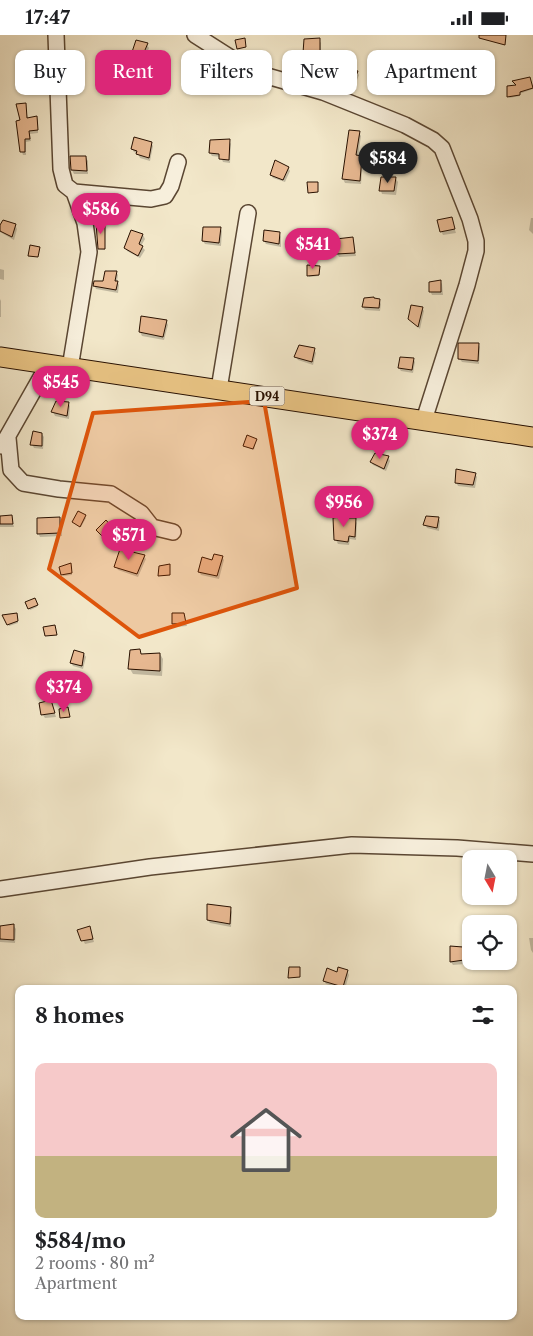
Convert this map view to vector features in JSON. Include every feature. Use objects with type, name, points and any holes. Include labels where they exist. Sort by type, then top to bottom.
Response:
[{"type":"main road","name":"D94","points":[[0,357],[533,437]]},
{"type":"street","points":[[56,35],[61,169],[65,185],[74,191],[151,199],[164,196],[171,185],[178,162]]},
{"type":"street","points":[[195,35],[253,72],[341,99],[405,125],[433,140],[442,148],[470,219],[476,241],[476,251],[424,420]]},
{"type":"street","points":[[70,368],[88,252],[85,223],[74,191]]},
{"type":"street","points":[[219,389],[248,213]]},
{"type":"street","points":[[48,365],[4,444],[12,470],[23,483],[111,494],[141,513],[152,527],[173,532]]},
{"type":"street","points":[[0,889],[150,867],[352,845],[457,848],[533,854]]},
{"type":"highlighted area","points":[[264,401],[297,588],[139,637],[49,569],[93,413]]},
{"type":"building","points":[[479,35],[506,35],[505,45],[479,38]]},
{"type":"building","points":[[245,38],[246,47],[237,49],[235,40]]},
{"type":"building","points":[[320,38],[320,50],[303,50],[304,39]]},
{"type":"building","points":[[136,40],[148,43],[145,50],[133,50]]},
{"type":"building","points":[[530,77],[533,88],[520,92],[520,95],[507,97],[507,86],[516,85],[512,81]]},
{"type":"building","points":[[26,103],[27,118],[37,116],[38,130],[29,131],[30,139],[25,139],[25,152],[20,152],[16,121],[20,120],[16,104]]},
{"type":"building","points":[[349,130],[360,131],[356,155],[362,156],[360,181],[342,179]]},
{"type":"building","points":[[134,137],[152,142],[149,158],[136,154],[137,151],[131,149]]},
{"type":"building","points":[[230,139],[229,160],[219,159],[219,154],[209,153],[210,140]]},
{"type":"building","points":[[70,156],[86,156],[87,171],[71,170]]},
{"type":"building","points":[[275,160],[289,167],[283,180],[270,175]]},
{"type":"building","points":[[381,177],[396,177],[394,191],[379,191]]},
{"type":"building","points":[[307,182],[318,182],[318,192],[308,193]]},
{"type":"building","points":[[101,210],[102,222],[94,223],[91,213]]},
{"type":"building","points":[[452,217],[455,229],[440,232],[437,220]]},
{"type":"building","points":[[3,220],[16,224],[12,237],[0,231],[0,225]]},
{"type":"building","points":[[105,222],[105,249],[98,249],[96,223]]},
{"type":"building","points":[[203,227],[221,227],[219,243],[202,241]]},
{"type":"building","points":[[131,230],[143,234],[139,244],[143,246],[138,256],[124,248]]},
{"type":"building","points":[[264,230],[280,232],[279,244],[263,241]]},
{"type":"building","points":[[353,237],[355,253],[336,254],[336,239]]},
{"type":"building","points":[[30,245],[40,247],[38,257],[28,256]]},
{"type":"building","points":[[307,265],[320,266],[319,275],[307,276]]},
{"type":"building","points":[[105,271],[117,271],[115,281],[118,281],[116,290],[93,286],[94,281],[103,281]]},
{"type":"building","points":[[441,280],[441,292],[429,292],[429,282]]},
{"type":"building","points":[[374,297],[380,299],[379,308],[362,307],[364,298]]},
{"type":"building","points":[[411,305],[423,307],[418,327],[408,319]]},
{"type":"building","points":[[141,316],[167,320],[163,337],[139,332]]},
{"type":"building","points":[[458,343],[479,343],[478,361],[458,359]]},
{"type":"building","points":[[299,345],[315,348],[312,362],[294,357]]},
{"type":"building","points":[[400,357],[414,358],[412,370],[398,368]]},
{"type":"building","points":[[56,401],[69,402],[67,416],[51,412]]},
{"type":"building","points":[[33,431],[42,433],[42,446],[30,445]]},
{"type":"building","points":[[247,435],[257,439],[253,449],[243,446]]},
{"type":"building","points":[[375,453],[389,456],[384,469],[370,462]]},
{"type":"building","points":[[456,469],[476,473],[473,485],[455,483]]},
{"type":"building","points":[[78,511],[86,515],[80,527],[72,522]]},
{"type":"building","points":[[12,515],[13,524],[0,524],[0,516]]},
{"type":"building","points":[[347,516],[347,518],[356,518],[355,537],[349,536],[348,542],[334,540],[333,518]]},
{"type":"building","points":[[426,516],[439,517],[437,528],[423,525]]},
{"type":"building","points":[[60,517],[60,533],[37,534],[37,518]]},
{"type":"building","points":[[106,520],[113,528],[104,538],[96,530]]},
{"type":"building","points":[[120,549],[145,555],[137,574],[114,567]]},
{"type":"building","points":[[214,554],[223,556],[217,576],[198,572],[202,557],[212,560]]},
{"type":"building","points":[[71,563],[72,573],[61,575],[59,567]]},
{"type":"building","points":[[170,564],[170,575],[158,576],[159,566]]},
{"type":"building","points":[[35,598],[38,605],[28,609],[25,602]]},
{"type":"building","points":[[17,613],[18,621],[7,625],[2,615]]},
{"type":"building","points":[[172,613],[184,613],[186,623],[172,624]]},
{"type":"building","points":[[55,625],[57,635],[45,636],[43,627]]},
{"type":"building","points":[[140,649],[141,654],[160,653],[160,671],[128,669],[130,650]]},
{"type":"building","points":[[74,650],[84,653],[82,666],[70,663]]},
{"type":"building","points":[[51,700],[55,713],[41,715],[39,703]]},
{"type":"building","points":[[68,707],[70,717],[60,718],[59,709]]},
{"type":"building","points":[[207,904],[231,907],[230,924],[207,920]]},
{"type":"building","points":[[14,924],[14,940],[0,939],[0,926]]},
{"type":"building","points":[[90,926],[93,939],[81,941],[77,930]]},
{"type":"building","points":[[450,946],[462,947],[462,960],[450,962]]},
{"type":"building","points":[[289,967],[300,967],[300,977],[288,978]]},
{"type":"building","points":[[338,967],[348,970],[344,985],[323,981],[327,968],[337,972]]}]
